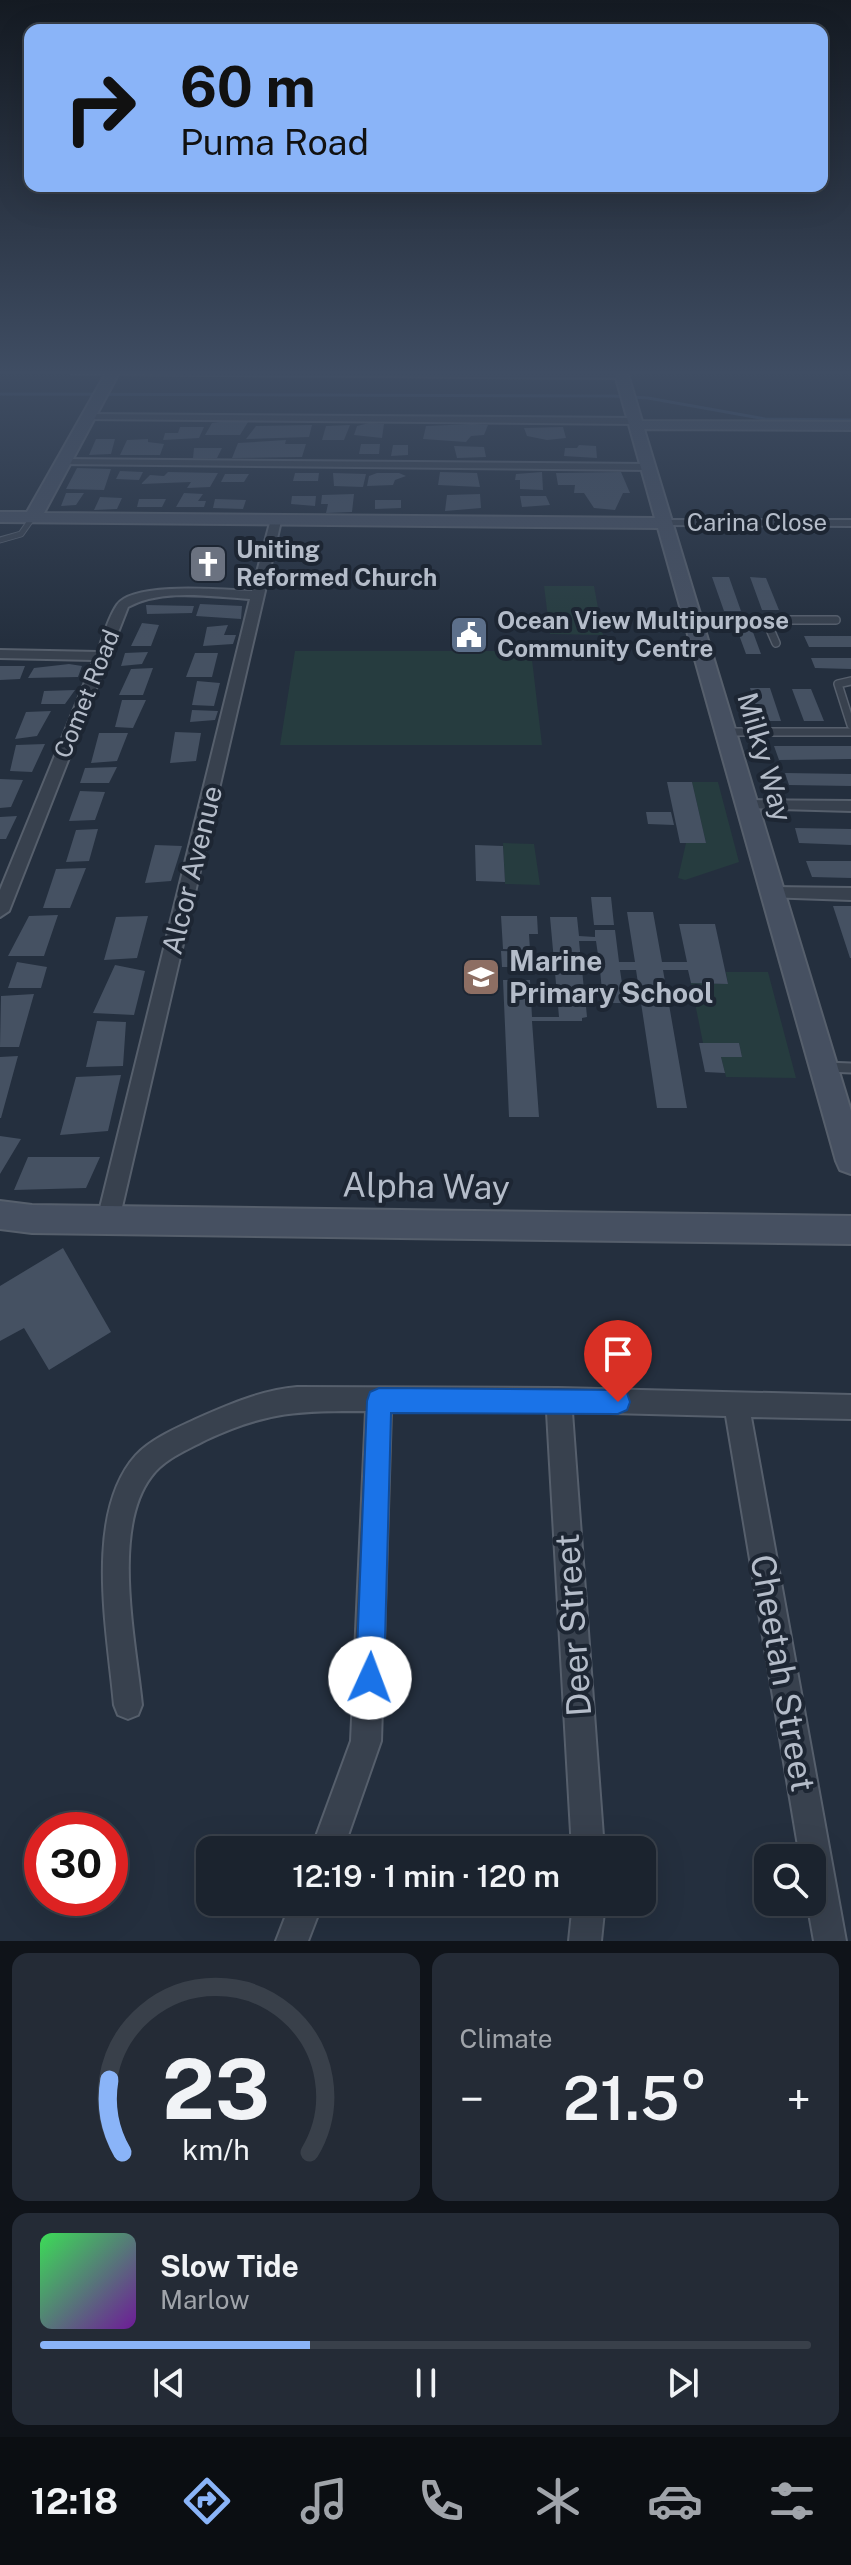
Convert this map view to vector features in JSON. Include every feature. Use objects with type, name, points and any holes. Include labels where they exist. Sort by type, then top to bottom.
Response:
[{"type":"street","points":[[33,517],[62,462],[647,467]]},
{"type":"street","name":"Milky Way","points":[[646,462],[851,1161]]},
{"type":"street","points":[[0,517],[662,523]]},
{"type":"street","name":"Alcor Avenue","points":[[108,1220],[275,521]]},
{"type":"street","name":"Carina Close","points":[[662,523],[851,523]]},
{"type":"street","name":"Comet Road","points":[[0,911],[123,605],[132,599],[165,594],[258,595]]},
{"type":"street","points":[[0,654],[101,656]]},
{"type":"street","points":[[748,805],[851,806]]},
{"type":"street","points":[[772,893],[851,894]]},
{"type":"street","name":"Alpha Way","points":[[0,1215],[108,1220],[851,1230]]},
{"type":"street","points":[[128,1705],[119,1583],[121,1510],[128,1488],[141,1468],[175,1442],[254,1405],[285,1399],[559,1400],[851,1407]]},
{"type":"street","name":"Deer Street","points":[[559,1400],[587,1836]]},
{"type":"street","points":[[332,1836],[366,1741],[379,1401]]},
{"type":"street","name":"Cheetah Street","points":[[737,1406],[830,1941]]},
{"type":"street","points":[[292,1941],[302,1916]]},
{"type":"street","points":[[585,1941],[588,1916]]},
{"type":"lane","points":[[0,540],[21,534],[33,517]]},
{"type":"lane","points":[[692,620],[836,620]]},
{"type":"lane","points":[[766,620],[776,643]]},
{"type":"lane","points":[[851,681],[838,684],[851,725]]},
{"type":"lane","points":[[727,732],[851,732]]},
{"type":"lane","points":[[822,1067],[851,1068]]},
{"type":"green space","points":[[544,586],[594,586],[603,635],[550,634]]},
{"type":"green space","points":[[295,651],[531,651],[542,745],[280,745]]},
{"type":"green space","points":[[692,782],[718,782],[739,862],[685,880],[678,878],[686,843],[706,843]]},
{"type":"green space","points":[[503,843],[534,844],[540,885],[505,884]]},
{"type":"green space","points":[[726,972],[768,972],[796,1078],[726,1077],[721,1057],[742,1057],[739,1043],[703,1043],[691,983],[728,984]]},
{"type":"building","points":[[77,468],[111,469],[104,490],[66,489]]},
{"type":"building","points":[[120,471],[143,472],[139,480],[116,479]]},
{"type":"building","points":[[168,472],[218,473],[210,487],[187,488],[191,482],[141,484],[150,475],[164,476]]},
{"type":"building","points":[[440,472],[477,473],[480,487],[438,485]]},
{"type":"building","points":[[542,472],[543,490],[520,489],[520,480],[515,480],[516,474]]},
{"type":"building","points":[[621,472],[630,493],[623,493],[615,510],[594,508],[584,493],[574,493],[575,485],[558,485],[556,473]]},
{"type":"building","points":[[295,473],[319,473],[318,481],[293,481]]},
{"type":"building","points":[[333,473],[366,474],[363,487],[334,486]]},
{"type":"building","points":[[377,473],[406,476],[395,480],[393,485],[367,486],[369,476]]},
{"type":"building","points":[[225,474],[249,474],[244,482],[221,482]]},
{"type":"building","points":[[66,493],[84,493],[76,505],[61,506]]},
{"type":"building","points":[[184,493],[203,494],[198,501],[206,501],[204,507],[176,507]]},
{"type":"building","points":[[354,494],[352,512],[326,513],[328,504],[321,504],[322,495]]},
{"type":"building","points":[[480,494],[481,508],[445,511],[447,495]]},
{"type":"building","points":[[292,496],[316,496],[315,506],[291,504]]},
{"type":"building","points":[[520,496],[546,496],[550,505],[522,507]]},
{"type":"building","points":[[100,497],[122,498],[117,509],[94,510]]},
{"type":"building","points":[[139,499],[166,499],[162,507],[137,507]]},
{"type":"building","points":[[215,499],[246,500],[243,509],[213,508]]},
{"type":"building","points":[[375,500],[401,500],[401,508],[375,509]]},
{"type":"building","points":[[712,577],[729,577],[741,611],[724,611]]},
{"type":"building","points":[[750,577],[766,578],[779,610],[762,610]]},
{"type":"building","points":[[200,604],[242,606],[241,619],[196,616]]},
{"type":"building","points":[[146,605],[194,606],[192,613],[147,614]]},
{"type":"building","points":[[142,623],[159,625],[151,646],[131,646]]},
{"type":"building","points":[[735,624],[750,624],[761,654],[746,654]]},
{"type":"building","points":[[228,625],[224,635],[236,635],[233,644],[203,646],[207,627]]},
{"type":"building","points":[[804,636],[851,636],[851,647],[809,647]]},
{"type":"building","points":[[148,652],[142,664],[121,666],[125,653]]},
{"type":"building","points":[[195,653],[218,653],[212,677],[186,677]]},
{"type":"building","points":[[811,658],[851,658],[851,669],[815,668]]},
{"type":"building","points":[[69,664],[82,666],[78,677],[28,678],[34,668]]},
{"type":"building","points":[[0,666],[25,666],[20,679],[0,680]]},
{"type":"building","points":[[153,668],[143,695],[119,695],[131,669]]},
{"type":"building","points":[[197,681],[220,683],[214,706],[192,705]]},
{"type":"building","points":[[750,688],[770,688],[781,721],[760,721]]},
{"type":"building","points":[[792,689],[811,689],[824,721],[804,721]]},
{"type":"building","points":[[75,690],[65,704],[41,704],[44,691]]},
{"type":"building","points":[[122,700],[146,700],[133,728],[115,727]]},
{"type":"building","points":[[192,710],[218,711],[215,720],[190,722]]},
{"type":"building","points":[[51,711],[37,736],[15,739],[26,712]]},
{"type":"building","points":[[175,732],[201,733],[196,761],[170,763]]},
{"type":"building","points":[[99,733],[128,733],[117,761],[91,763]]},
{"type":"building","points":[[45,744],[32,772],[10,771],[16,745]]},
{"type":"building","points":[[774,746],[851,746],[851,759],[779,760]]},
{"type":"building","points":[[117,767],[109,783],[80,783],[85,768]]},
{"type":"building","points":[[785,773],[851,774],[851,786],[789,785]]},
{"type":"building","points":[[0,779],[23,780],[11,807],[0,808]]},
{"type":"building","points":[[667,782],[692,782],[706,843],[680,843]]},
{"type":"building","points":[[80,791],[105,792],[95,820],[69,821]]},
{"type":"building","points":[[646,812],[671,812],[674,825],[648,824]]},
{"type":"building","points":[[17,816],[6,839],[0,839],[0,817]]},
{"type":"building","points":[[795,828],[851,829],[851,845],[799,843]]},
{"type":"building","points":[[98,829],[89,861],[66,862],[76,830]]},
{"type":"building","points":[[155,845],[182,846],[171,881],[145,883]]},
{"type":"building","points":[[475,845],[503,846],[505,882],[476,881]]},
{"type":"building","points":[[806,861],[851,861],[851,878],[812,877]]},
{"type":"building","points":[[86,868],[70,908],[43,908],[56,869]]},
{"type":"building","points":[[591,897],[611,897],[614,925],[594,925]]},
{"type":"building","points":[[833,906],[851,906],[851,958],[850,958]]},
{"type":"building","points":[[627,912],[653,912],[662,962],[687,962],[679,924],[715,924],[728,984],[691,983],[688,970],[663,970],[687,1108],[657,1108],[636,970],[620,970],[625,1003],[604,1003],[603,996],[585,996],[587,1017],[582,1021],[532,1021],[539,1117],[509,1117],[503,980],[530,980],[532,1017],[559,1017],[550,917],[577,917],[579,936],[595,937],[595,930],[615,930],[619,962],[635,962]],"holes":[[[579,941],[596,941],[599,962],[581,961]],[[582,969],[600,970],[602,991],[584,990]]]},
{"type":"building","points":[[58,915],[44,956],[8,956],[29,916]]},
{"type":"building","points":[[148,916],[137,958],[104,960],[116,917]]},
{"type":"building","points":[[501,916],[537,916],[538,934],[529,934],[530,950],[503,949]]},
{"type":"building","points":[[501,951],[530,952],[531,967],[502,967]]},
{"type":"building","points":[[17,962],[47,967],[41,988],[8,988]]},
{"type":"building","points":[[115,965],[145,971],[134,1015],[93,1013]]},
{"type":"building","points":[[34,994],[19,1047],[0,1047],[1,996]]},
{"type":"building","points":[[97,1021],[126,1022],[123,1066],[86,1067]]},
{"type":"building","points":[[699,1043],[739,1043],[742,1057],[721,1057],[725,1073],[705,1072]]},
{"type":"building","points":[[18,1056],[1,1118],[0,1118],[0,1057]]},
{"type":"building","points":[[121,1075],[108,1131],[60,1135],[76,1077]]},
{"type":"building","points":[[0,1136],[21,1139],[0,1174]]},
{"type":"building","points":[[28,1157],[100,1157],[86,1188],[14,1190]]},
{"type":"building","points":[[63,1248],[111,1332],[49,1370],[24,1328],[0,1341],[0,1286]]},
{"type":"place","name":"Uniting Reformed Church","points":[[208,564]]},
{"type":"place","name":"Ocean View Multipurpose Community Centre","points":[[469,635]]},
{"type":"place","name":"Marine Primary School","points":[[481,977]]},
{"type":"route","points":[[370,1678],[379,1401],[618,1402]]}]
